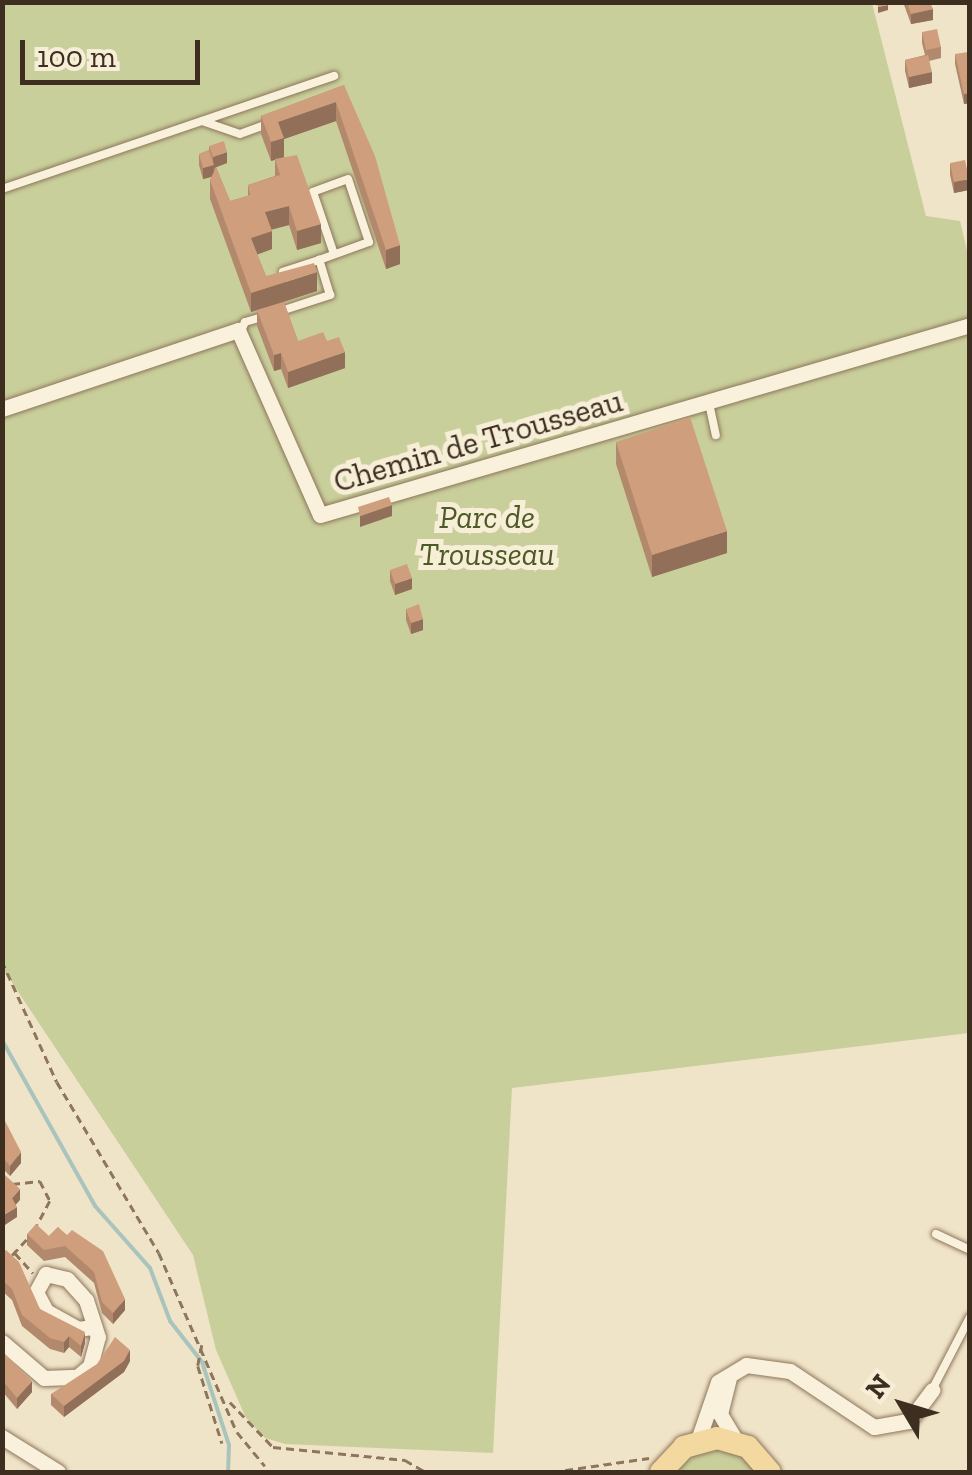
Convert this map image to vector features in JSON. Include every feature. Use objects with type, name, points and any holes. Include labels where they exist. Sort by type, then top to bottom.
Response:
[{"type":"main road","points":[[657,1471],[698,1440],[736,1441],[770,1472]]},
{"type":"street","name":"Chemin de Trousseau","points":[[240,333],[320,515],[970,325]]},
{"type":"street","points":[[2,409],[240,333]]},
{"type":"street","points":[[2,1342],[28,1370],[62,1380],[90,1366],[98,1351],[93,1327],[78,1287],[57,1274],[40,1282],[36,1292],[46,1311],[78,1329],[93,1327]]},
{"type":"street","points":[[698,1440],[713,1391],[730,1374],[760,1362],[790,1371],[874,1427],[909,1421],[932,1390]]},
{"type":"street","points":[[730,1374],[720,1414],[736,1441]]},
{"type":"street","points":[[2,1437],[58,1472]]},
{"type":"lane","points":[[2,188],[334,76]]},
{"type":"lane","points":[[202,121],[240,134],[282,119]]},
{"type":"lane","points":[[274,275],[319,260],[368,242],[348,179],[313,192],[334,254]]},
{"type":"lane","points":[[240,333],[246,322],[330,295],[319,260]]},
{"type":"lane","points":[[709,403],[716,435]]},
{"type":"lane","points":[[936,1234],[970,1250]]},
{"type":"lane","points":[[932,1390],[970,1317]]},
{"type":"path","points":[[2,961],[57,1082],[121,1184],[202,1344],[229,1401],[237,1432],[265,1466]]},
{"type":"path","points":[[2,1186],[40,1182],[50,1201],[15,1253],[2,1262]]},
{"type":"path","points":[[15,1253],[40,1282]]},
{"type":"path","points":[[202,1344],[198,1366],[222,1443]]},
{"type":"path","points":[[229,1401],[273,1447],[405,1460],[426,1472]]},
{"type":"green space","name":"Parc de Trousseau","points":[[2,3],[872,3],[926,216],[960,221],[970,263],[969,1033],[512,1088],[493,1453],[285,1444],[265,1438],[246,1418],[216,1350],[193,1255],[3,969]]},
{"type":"green space","points":[[709,1447],[742,1455],[757,1472],[669,1472]]},
{"type":"building","points":[[907,2],[930,2],[933,9],[911,14]]},
{"type":"building","points":[[937,29],[941,47],[926,50],[922,32]]},
{"type":"building","points":[[968,52],[970,93],[964,94],[955,54]]},
{"type":"building","points":[[928,55],[932,72],[909,77],[905,60]]},
{"type":"building","points":[[344,85],[375,156],[400,245],[386,250],[336,102],[278,122],[284,138],[271,142],[261,116]]},
{"type":"building","points":[[224,141],[227,152],[213,157],[209,146]]},
{"type":"building","points":[[209,150],[214,165],[203,168],[199,154]]},
{"type":"building","points":[[297,155],[321,224],[297,231],[289,206],[265,212],[272,231],[251,238],[266,276],[314,263],[317,272],[251,293],[210,180],[216,167],[230,201],[250,195],[248,185],[280,175],[275,159]]},
{"type":"building","points":[[965,160],[969,179],[954,182],[950,163]]},
{"type":"building","points":[[284,302],[298,341],[323,332],[327,341],[339,337],[345,352],[288,372],[281,353],[274,355],[257,310]]},
{"type":"building","points":[[690,417],[727,531],[652,555],[616,442]]},
{"type":"building","points":[[389,497],[392,505],[360,516],[358,507]]},
{"type":"building","points":[[407,564],[412,578],[395,584],[390,570]]},
{"type":"building","points":[[419,604],[423,619],[411,623],[406,609]]},
{"type":"building","points":[[2,1115],[21,1152],[10,1166],[2,1157]]},
{"type":"building","points":[[5,1175],[20,1189],[12,1198],[17,1207],[2,1216],[2,1178]]},
{"type":"building","points":[[36,1224],[49,1236],[58,1227],[67,1235],[72,1230],[103,1251],[125,1299],[113,1313],[102,1302],[94,1272],[65,1246],[44,1250],[27,1234]]},
{"type":"building","points":[[6,1250],[19,1262],[40,1309],[85,1332],[81,1346],[69,1336],[64,1342],[50,1338],[22,1315],[12,1289],[2,1280],[2,1254]]},
{"type":"building","points":[[115,1337],[130,1350],[124,1361],[64,1406],[51,1394],[97,1364]]},
{"type":"building","points":[[2,1351],[32,1381],[17,1398],[2,1380]]},
{"type":"waterway","points":[[2,1040],[95,1206],[150,1268],[170,1321],[202,1362],[229,1445],[228,1472]]}]
